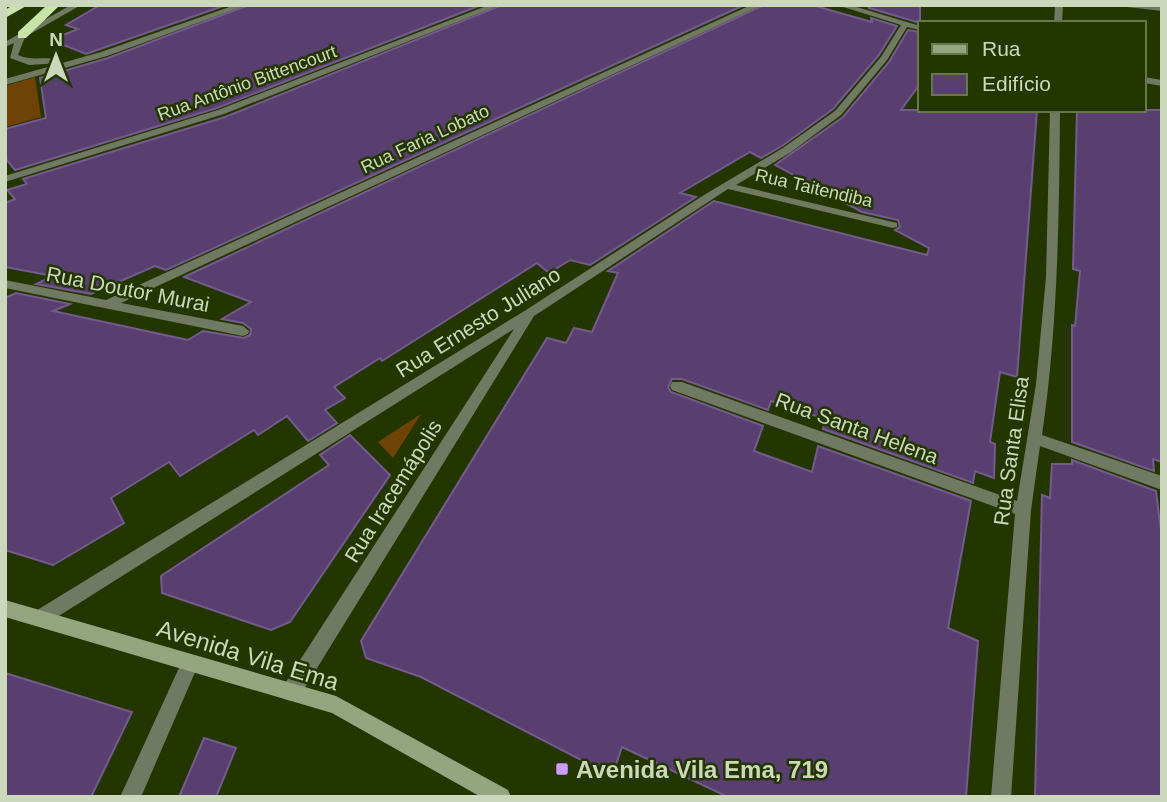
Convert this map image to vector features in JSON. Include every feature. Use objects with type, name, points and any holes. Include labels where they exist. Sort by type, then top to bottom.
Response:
[{"type":"highway","points":[[5,15],[22,5]]},
{"type":"highway","points":[[22,35],[54,5]]},
{"type":"main road","name":"Avenida Vila Ema","points":[[5,607],[336,705],[501,797]]},
{"type":"street","points":[[5,45],[77,5]]},
{"type":"street","points":[[5,82],[104,54],[243,5]]},
{"type":"street","name":"Rua Antônio Bittencourt","points":[[5,180],[221,112],[496,5]]},
{"type":"street","name":"Rua Faria Lobato","points":[[107,304],[758,5]]},
{"type":"street","points":[[841,5],[918,27]]},
{"type":"street","points":[[1127,5],[1162,9]]},
{"type":"street","name":"Rua Ernesto Juliano","points":[[40,618],[787,150],[838,113],[884,58],[905,24]]},
{"type":"street","points":[[22,35],[13,56],[19,60],[41,63],[104,54]]},
{"type":"street","name":"Rua Santa Elisa","points":[[1001,797],[1023,510],[1043,384],[1052,277],[1055,112]]},
{"type":"street","name":"Rua Taitendiba","points":[[727,186],[893,225]]},
{"type":"street","name":"Rua Doutor Murai","points":[[5,284],[243,331]]},
{"type":"street","name":"Rua Iracemápolis","points":[[291,692],[530,313]]},
{"type":"street","name":"Rua Santa Helena","points":[[677,386],[1023,510]]},
{"type":"street","points":[[1034,438],[1162,483]]},
{"type":"street","points":[[130,797],[190,663]]},
{"type":"shaded area","points":[[35,77],[41,117],[5,127],[5,86]]},
{"type":"shaded area","points":[[421,414],[393,458],[378,442]]},
{"type":"building","points":[[100,5],[226,5],[86,54],[51,40],[78,29],[66,25]]},
{"type":"building","points":[[249,5],[481,5],[217,108],[15,170],[5,158],[5,129],[46,118],[40,78],[108,58]]},
{"type":"building","points":[[502,5],[744,5],[166,270],[155,266],[91,294],[36,284],[53,276],[5,267],[5,203],[15,199],[7,190],[27,184],[23,179],[225,117]]},
{"type":"building","points":[[764,5],[812,5],[872,22],[871,18],[897,26],[879,55],[833,109],[782,146],[761,158],[750,152],[680,193],[696,197],[590,265],[570,260],[549,273],[537,263],[382,361],[380,358],[334,387],[345,398],[325,410],[337,423],[308,441],[287,416],[258,435],[254,430],[180,476],[169,462],[111,498],[124,523],[53,565],[5,550],[5,298],[16,293],[70,304],[53,311],[188,340],[203,331],[244,338],[250,335],[251,329],[243,323],[222,319],[251,302],[184,277]]},
{"type":"building","points":[[869,5],[920,5],[920,21],[918,22],[869,8]]},
{"type":"building","points":[[908,30],[918,32],[918,87],[901,110],[1037,112],[1017,377],[1000,372],[990,442],[995,444],[994,478],[975,471],[973,483],[823,429],[825,419],[771,401],[768,410],[682,379],[672,379],[668,387],[671,392],[763,426],[754,451],[812,472],[818,446],[971,501],[948,628],[978,641],[966,797],[728,797],[622,747],[612,776],[421,677],[366,658],[361,641],[547,338],[566,343],[574,328],[592,332],[618,273],[608,271],[714,201],[927,255],[929,248],[895,230],[900,227],[898,220],[862,212],[775,165],[843,117],[889,62]]},
{"type":"building","points":[[1162,110],[1162,462],[1153,459],[1154,471],[1072,442],[1072,325],[1075,326],[1080,271],[1073,269],[1077,112]]},
{"type":"building","points":[[350,435],[390,475],[290,622],[271,630],[162,593],[161,576],[329,465],[320,455]]},
{"type":"building","points":[[1072,460],[1156,491],[1162,539],[1162,797],[1035,797],[1042,495],[1050,498],[1052,464],[1072,464]]},
{"type":"building","points":[[5,673],[132,712],[91,797],[5,797]]},
{"type":"building","points":[[204,738],[236,748],[216,797],[179,797]]},
{"type":"place","name":"Avenida Vila Ema, 719","points":[[562,769]]}]
